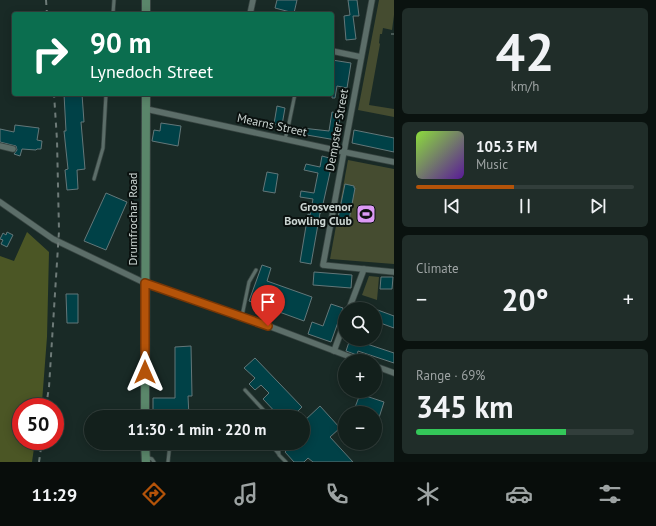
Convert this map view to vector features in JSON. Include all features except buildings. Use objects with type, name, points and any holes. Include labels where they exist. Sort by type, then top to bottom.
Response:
[{"type":"main road","points":[[146,0],[146,12]]},
{"type":"main road","name":"Drumfrochar Road","points":[[145,410],[146,96]]},
{"type":"street","points":[[250,12],[253,0]]},
{"type":"street","name":"Dempster Street","points":[[364,269],[323,265],[372,0]]},
{"type":"street","points":[[334,51],[361,57]]},
{"type":"street","name":"Mearns Street","points":[[146,109],[394,162]]},
{"type":"street","points":[[0,146],[14,149]]},
{"type":"street","points":[[0,202],[53,239],[145,283],[242,316],[342,354]]},
{"type":"street","points":[[352,302],[364,269],[394,272]]},
{"type":"street","points":[[334,351],[338,340]]},
{"type":"street","points":[[382,369],[394,373]]},
{"type":"lane","points":[[113,12],[114,0]]},
{"type":"lane","points":[[94,179],[103,148],[106,96]]},
{"type":"lane","points":[[285,139],[294,96]]},
{"type":"lane","points":[[242,316],[249,282],[256,270]]},
{"type":"lane","points":[[245,390],[264,410]]},
{"type":"lane","points":[[168,462],[169,450]]},
{"type":"lane","points":[[275,450],[286,462]]},
{"type":"lane","points":[[279,450],[279,455]]},
{"type":"lane","points":[[146,459],[152,459],[154,462]]},
{"type":"green space","points":[[379,0],[394,0],[394,15],[392,30],[383,28],[382,34],[380,34],[380,44],[369,105],[394,109],[394,117],[358,110]]},
{"type":"green space","name":"Grosvenor Bowling Club","points":[[348,160],[394,169],[394,264],[330,259]]},
{"type":"green space","points":[[27,232],[49,252],[47,337],[42,398],[12,398],[12,450],[34,450],[32,462],[0,462],[0,256],[14,261]]},
{"type":"green space","points":[[369,276],[379,277],[377,300],[362,295]]},
{"type":"railway","points":[[46,0],[47,12]]},
{"type":"railway","points":[[47,398],[59,231],[57,140],[54,96]]},
{"type":"railway","points":[[39,462],[41,450]]},
{"type":"place","name":"Grosvenor Bowling Club","points":[[366,214]]},
{"type":"route","points":[[145,372],[145,283],[268,326]]}]
